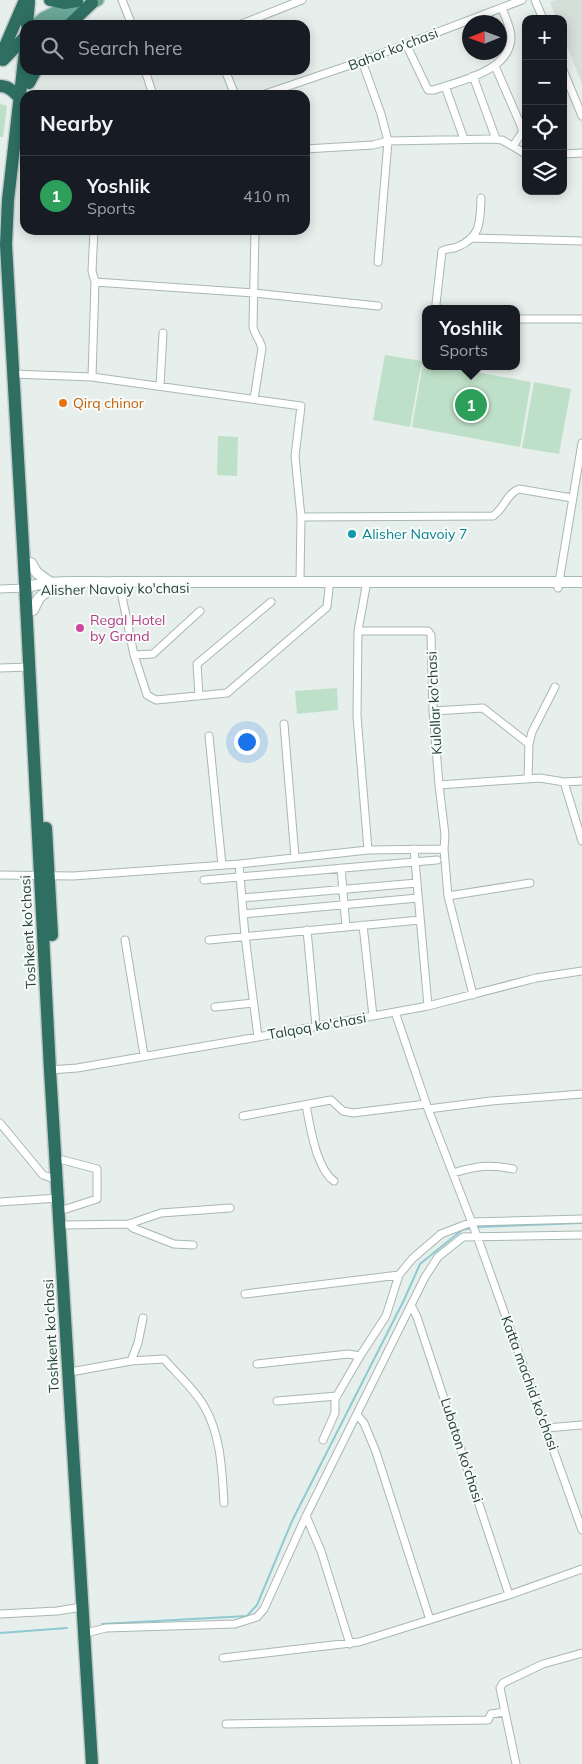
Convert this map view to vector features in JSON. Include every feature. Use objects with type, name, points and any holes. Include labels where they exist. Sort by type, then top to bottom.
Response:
[{"type":"highway","points":[[0,58],[25,0]]},
{"type":"highway","points":[[29,0],[32,20]]},
{"type":"highway","points":[[34,20],[36,0]]},
{"type":"highway","points":[[50,0],[64,3],[78,0]]},
{"type":"highway","points":[[75,20],[95,2]]},
{"type":"highway","points":[[0,64],[20,42]]},
{"type":"highway","points":[[0,86],[5,86],[13,91],[27,86],[33,75]]},
{"type":"highway","name":"Toshkent ko'chasi","points":[[20,132],[6,224],[6,245],[31,563],[29,667],[44,876]]},
{"type":"highway","name":"Toshkent ko'chasi","points":[[20,168],[14,226],[16,374],[30,588],[34,610],[57,1180],[92,1764]]},
{"type":"highway","name":"Toshkent ko'chasi","points":[[54,1070],[63,1160],[99,1764]]},
{"type":"main road","points":[[40,20],[78,0]]},
{"type":"main road","points":[[60,20],[95,2]]},
{"type":"main road","points":[[31,563],[37,574],[51,586],[39,598],[34,610]]},
{"type":"main road","name":"Alisher Navoiy ko'chasi","points":[[30,588],[300,581],[366,585],[558,585],[582,582]]},
{"type":"main road","name":"Alisher Navoiy ko'chasi","points":[[119,585],[328,588],[366,585]]},
{"type":"main road","name":"Alisher Navoiy ko'chasi","points":[[558,585],[582,589]]},
{"type":"street","points":[[122,0],[130,20]]},
{"type":"street","points":[[252,20],[302,0]]},
{"type":"street","name":"Bahor ko'chasi","points":[[278,90],[362,61],[522,0]]},
{"type":"street","points":[[535,0],[541,15]]},
{"type":"street","points":[[406,44],[428,90],[434,90],[473,76],[495,66],[510,46],[511,35],[502,8]]},
{"type":"street","points":[[362,61],[381,114],[388,141],[378,262]]},
{"type":"street","points":[[495,66],[522,128],[522,133],[514,146]]},
{"type":"street","points":[[147,75],[151,90]]},
{"type":"street","points":[[227,75],[233,90]]},
{"type":"street","points":[[473,76],[496,139]]},
{"type":"street","points":[[567,80],[582,116]]},
{"type":"street","points":[[445,86],[464,139]]},
{"type":"street","points":[[310,149],[373,145],[388,141],[496,139],[502,140],[522,151]]},
{"type":"street","points":[[567,154],[582,153]]},
{"type":"street","points":[[436,305],[442,251],[457,248],[472,238],[479,229],[481,198]]},
{"type":"street","points":[[92,377],[95,282],[92,271],[94,235]]},
{"type":"street","points":[[254,399],[262,348],[253,326],[255,235]]},
{"type":"street","points":[[472,238],[582,241]]},
{"type":"street","points":[[95,282],[254,293],[378,306]]},
{"type":"street","points":[[520,319],[582,319]]},
{"type":"street","points":[[160,386],[163,333]]},
{"type":"street","points":[[16,374],[92,377],[301,406],[295,456],[301,517],[300,581]]},
{"type":"street","points":[[558,585],[582,443]]},
{"type":"street","points":[[301,517],[493,516],[500,512],[511,494],[520,489],[572,498]]},
{"type":"street","points":[[119,585],[134,655],[147,695],[156,700],[227,693],[327,607],[328,588]]},
{"type":"street","points":[[366,585],[358,631],[357,716],[368,850]]},
{"type":"street","points":[[0,589],[30,588]]},
{"type":"street","points":[[199,696],[197,664],[271,602]]},
{"type":"street","points":[[134,655],[153,654],[200,611]]},
{"type":"street","name":"Kulollar ko'chasi","points":[[358,631],[428,631],[431,635],[433,711],[445,835],[444,849],[448,896],[473,995]]},
{"type":"street","points":[[0,668],[29,667]]},
{"type":"street","points":[[528,778],[529,744],[532,732],[555,687]]},
{"type":"street","points":[[433,711],[483,708],[529,744]]},
{"type":"street","points":[[284,724],[295,857]]},
{"type":"street","points":[[209,736],[222,865]]},
{"type":"street","points":[[439,785],[528,778],[564,782],[582,781]]},
{"type":"street","points":[[564,782],[582,841]]},
{"type":"street","points":[[414,849],[428,1006]]},
{"type":"street","points":[[0,876],[72,876],[239,864],[368,850],[444,849]]},
{"type":"street","points":[[204,880],[437,860]]},
{"type":"street","points":[[239,864],[245,936],[258,1037]]},
{"type":"street","points":[[341,868],[346,927]]},
{"type":"street","points":[[242,898],[417,883]]},
{"type":"street","points":[[448,896],[530,883]]},
{"type":"street","points":[[243,914],[418,898]]},
{"type":"street","points":[[209,940],[420,920]]},
{"type":"street","points":[[363,926],[373,1016]]},
{"type":"street","points":[[307,930],[316,1026]]},
{"type":"street","points":[[125,940],[144,1055]]},
{"type":"street","name":"Talqoq ko'chasi","points":[[54,1070],[258,1037],[428,1006],[536,978],[582,971]]},
{"type":"street","points":[[215,1007],[253,1003]]},
{"type":"street","name":"Katta machid ko'chasi","points":[[395,1012],[427,1106],[478,1236],[582,1530]]},
{"type":"street","points":[[243,1116],[331,1100],[343,1111],[353,1113],[491,1100],[582,1094]]},
{"type":"street","points":[[306,1104],[311,1133],[326,1175],[334,1181]]},
{"type":"street","points":[[0,1123],[43,1175],[57,1180]]},
{"type":"street","points":[[63,1160],[97,1169],[97,1199],[66,1209]]},
{"type":"street","points":[[453,1173],[494,1165],[513,1169]]},
{"type":"street","points":[[0,1202],[58,1198]]},
{"type":"street","points":[[67,1225],[129,1224],[161,1213],[230,1208]]},
{"type":"street","points":[[323,1440],[335,1413],[335,1399],[386,1316],[399,1276],[412,1259],[441,1234],[472,1222],[582,1219]]},
{"type":"street","points":[[129,1224],[133,1228],[174,1244],[193,1245]]},
{"type":"street","points":[[90,1632],[106,1628],[235,1624],[257,1617],[264,1609],[306,1516],[425,1278],[438,1257],[463,1237],[582,1235]]},
{"type":"street","points":[[245,1294],[399,1276]]},
{"type":"street","name":"Lubaton ko'chasi","points":[[412,1307],[417,1317],[509,1595]]},
{"type":"street","points":[[131,1361],[138,1342],[143,1318]]},
{"type":"street","points":[[257,1364],[348,1354],[360,1356]]},
{"type":"street","points":[[76,1371],[131,1361],[164,1359],[204,1404],[215,1430],[222,1468],[224,1503]]},
{"type":"street","points":[[277,1400],[337,1396]]},
{"type":"street","points":[[356,1415],[364,1423],[376,1452],[430,1620]]},
{"type":"street","points":[[546,1428],[582,1425]]},
{"type":"street","points":[[306,1516],[321,1551],[350,1644]]},
{"type":"street","points":[[223,1658],[350,1644],[509,1595],[582,1568]]},
{"type":"street","points":[[0,1614],[57,1611],[82,1607]]},
{"type":"street","points":[[516,1764],[500,1688],[503,1683],[544,1664],[582,1653]]},
{"type":"street","points":[[226,1724],[488,1720],[491,1714],[505,1712]]},
{"type":"shaded area","points":[[556,0],[582,0],[582,84],[567,46],[567,15],[555,15],[550,2]]},
{"type":"green space","points":[[0,104],[7,106],[3,137],[0,137]]},
{"type":"green space","points":[[385,355],[422,361],[410,427],[373,420]]},
{"type":"green space","points":[[422,369],[465,370],[531,382],[520,447],[412,427]]},
{"type":"green space","points":[[534,382],[571,389],[559,454],[522,448]]},
{"type":"green space","points":[[218,436],[238,437],[237,476],[217,475]]},
{"type":"green space","points":[[337,688],[338,710],[297,714],[295,691]]},
{"type":"waterway","points":[[477,1227],[582,1223]]},
{"type":"waterway","points":[[102,1624],[247,1616],[257,1605],[292,1521],[404,1300],[420,1264],[462,1230],[472,1228]]},
{"type":"waterway","points":[[0,1633],[67,1628]]},
{"type":"place","name":"Qirq chinor","points":[[63,403]]},
{"type":"place","name":"Yoshlik","points":[[471,405]]},
{"type":"place","name":"Alisher Navoiy 7","points":[[352,534]]},
{"type":"place","name":"Regal Hotel by Grand","points":[[80,628]]}]
